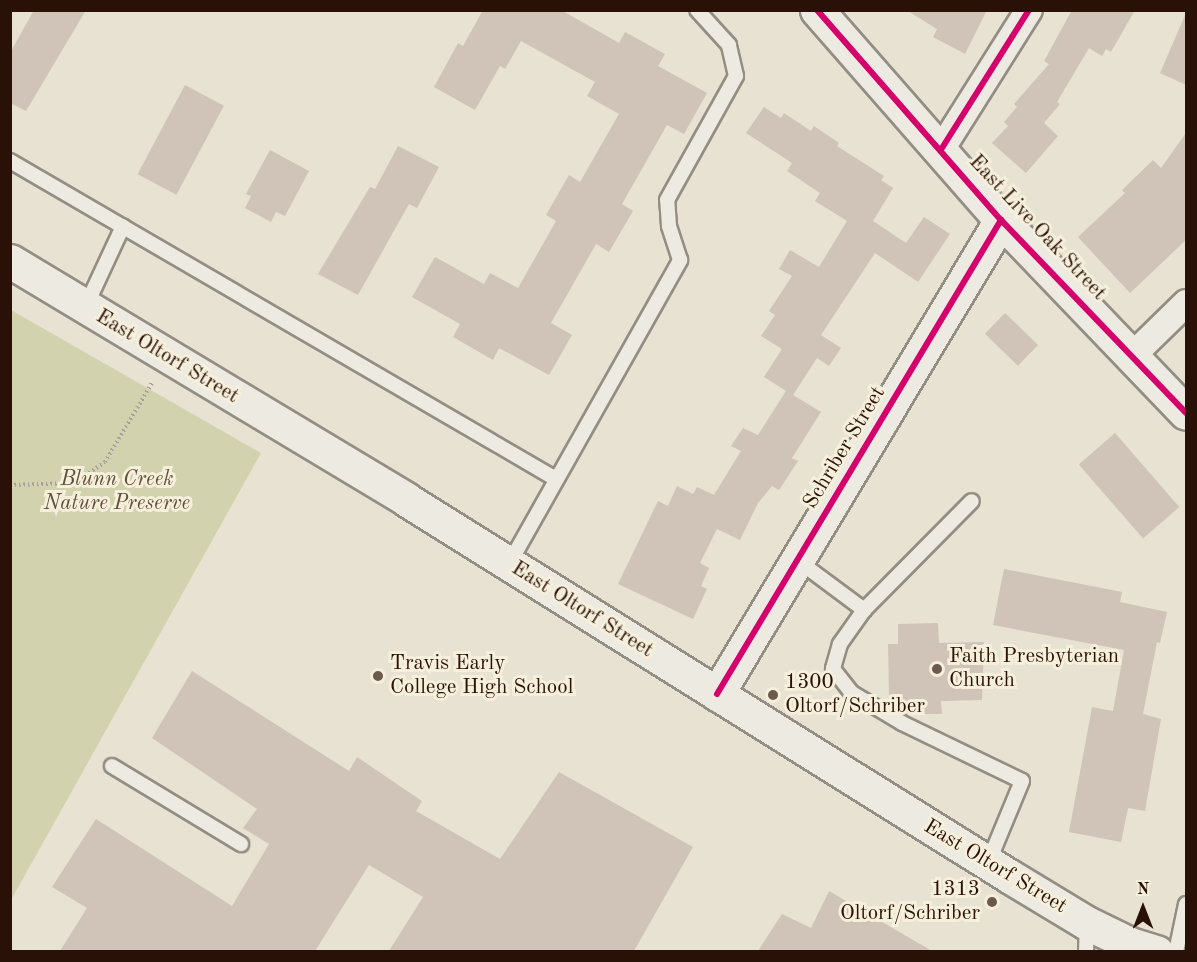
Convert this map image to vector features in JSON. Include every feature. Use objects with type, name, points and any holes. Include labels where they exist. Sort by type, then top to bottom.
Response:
[{"type":"main road","name":"East Live Oak Street","points":[[817,10],[942,148],[1001,220],[1134,354],[1186,413]]},
{"type":"main road","name":"Schriber Street","points":[[717,694],[1001,220]]},
{"type":"main road","name":"East Oltorf Street","points":[[10,261],[509,564],[988,863],[1087,937],[1138,949]]},
{"type":"street","points":[[942,148],[1029,10]]},
{"type":"street","points":[[1134,354],[1186,303]]},
{"type":"lane","points":[[509,564],[680,260],[669,226],[668,200],[736,76],[729,45],[697,10]]},
{"type":"lane","points":[[10,160],[556,479]]},
{"type":"lane","points":[[85,308],[123,226]]},
{"type":"lane","points":[[972,501],[864,610],[840,644],[833,669],[852,693],[902,723],[1022,781],[988,863]]},
{"type":"lane","points":[[797,560],[864,610]]},
{"type":"lane","points":[[112,766],[241,844]]},
{"type":"lane","points":[[1176,951],[1186,907]]},
{"type":"path","points":[[10,485],[74,483],[105,462],[152,383]]},
{"type":"green space","name":"Blunn Creek Nature Preserve","points":[[11,310],[261,453],[11,900]]},
{"type":"building","points":[[34,10],[86,10],[26,111],[10,103],[10,53]]},
{"type":"building","points":[[483,10],[561,10],[619,43],[625,32],[665,54],[658,66],[707,93],[684,134],[667,125],[622,204],[633,211],[609,252],[596,244],[551,323],[572,335],[549,375],[499,348],[493,360],[453,337],[460,324],[412,297],[435,257],[484,284],[490,273],[518,288],[556,221],[546,215],[569,175],[580,182],[619,114],[587,96],[595,82],[521,41],[505,69],[500,66],[475,110],[434,87],[458,43],[463,46]]},
{"type":"building","points":[[906,10],[987,10],[965,54],[933,37],[937,29]]},
{"type":"building","points":[[1072,10],[1135,10],[1111,52],[1106,49],[1102,56],[1089,48],[1057,102],[1060,104],[1044,123],[1058,136],[1026,173],[992,143],[1008,126],[1004,122],[1017,107],[1014,104],[1049,64],[1044,61]]},
{"type":"building","points":[[1186,13],[1186,85],[1160,73]]},
{"type":"building","points":[[185,85],[224,106],[176,195],[138,174]]},
{"type":"building","points":[[764,107],[781,118],[784,113],[811,131],[814,126],[839,143],[837,146],[884,176],[881,180],[893,188],[873,221],[906,243],[924,217],[950,234],[918,282],[875,253],[821,335],[841,348],[829,366],[817,358],[793,395],[821,412],[792,458],[798,461],[779,490],[772,486],[758,503],[740,540],[717,529],[700,563],[709,568],[701,586],[707,589],[693,619],[618,584],[658,501],[668,506],[677,486],[693,494],[697,487],[714,495],[741,451],[731,446],[743,428],[758,435],[786,391],[764,377],[782,349],[761,336],[775,315],[769,311],[792,276],[779,269],[790,250],[819,267],[847,221],[815,201],[820,193],[787,171],[792,163],[746,133]]},
{"type":"building","points":[[1186,133],[1186,240],[1130,293],[1078,237],[1125,193],[1122,190],[1153,160],[1161,168]]},
{"type":"building","points":[[398,146],[439,167],[417,208],[409,204],[358,295],[318,274],[370,187],[375,189]]},
{"type":"building","points":[[270,150],[309,171],[285,216],[276,212],[271,222],[245,208],[251,196],[246,194]]},
{"type":"building","points":[[1005,313],[1038,345],[1018,366],[985,334]]},
{"type":"building","points":[[1115,433],[1179,507],[1143,538],[1079,464]]},
{"type":"building","points":[[1004,569],[1122,592],[1120,602],[1167,612],[1160,643],[1157,642],[1143,714],[1161,719],[1145,811],[1128,808],[1121,842],[1069,832],[1092,707],[1113,711],[1124,650],[993,625]]},
{"type":"building","name":"Faith Presbyterian Church","points":[[938,623],[939,643],[984,642],[982,700],[941,701],[942,714],[905,714],[901,712],[901,695],[889,695],[888,644],[898,644],[898,624]]},
{"type":"building","points":[[192,671],[349,771],[357,757],[422,801],[416,811],[500,859],[559,772],[693,847],[634,951],[389,951],[423,897],[369,865],[315,951],[60,951],[87,908],[52,887],[96,819],[232,906],[269,844],[243,828],[257,809],[152,738]]},
{"type":"building","points":[[829,891],[932,951],[758,951],[782,914],[811,928]]},
{"type":"cycle path","points":[[817,10],[1001,220],[1186,413]]},
{"type":"cycle path","points":[[942,148],[1029,10]]},
{"type":"cycle path","points":[[717,694],[1001,220]]},
{"type":"place","name":"Faith Presbyterian Church","points":[[937,669]]},
{"type":"place","name":"Travis Early College High School","points":[[378,676]]},
{"type":"place","name":"1300 Oltorf/Schriber","points":[[773,695]]},
{"type":"place","name":"1313 Oltorf/Schriber","points":[[992,902]]}]
